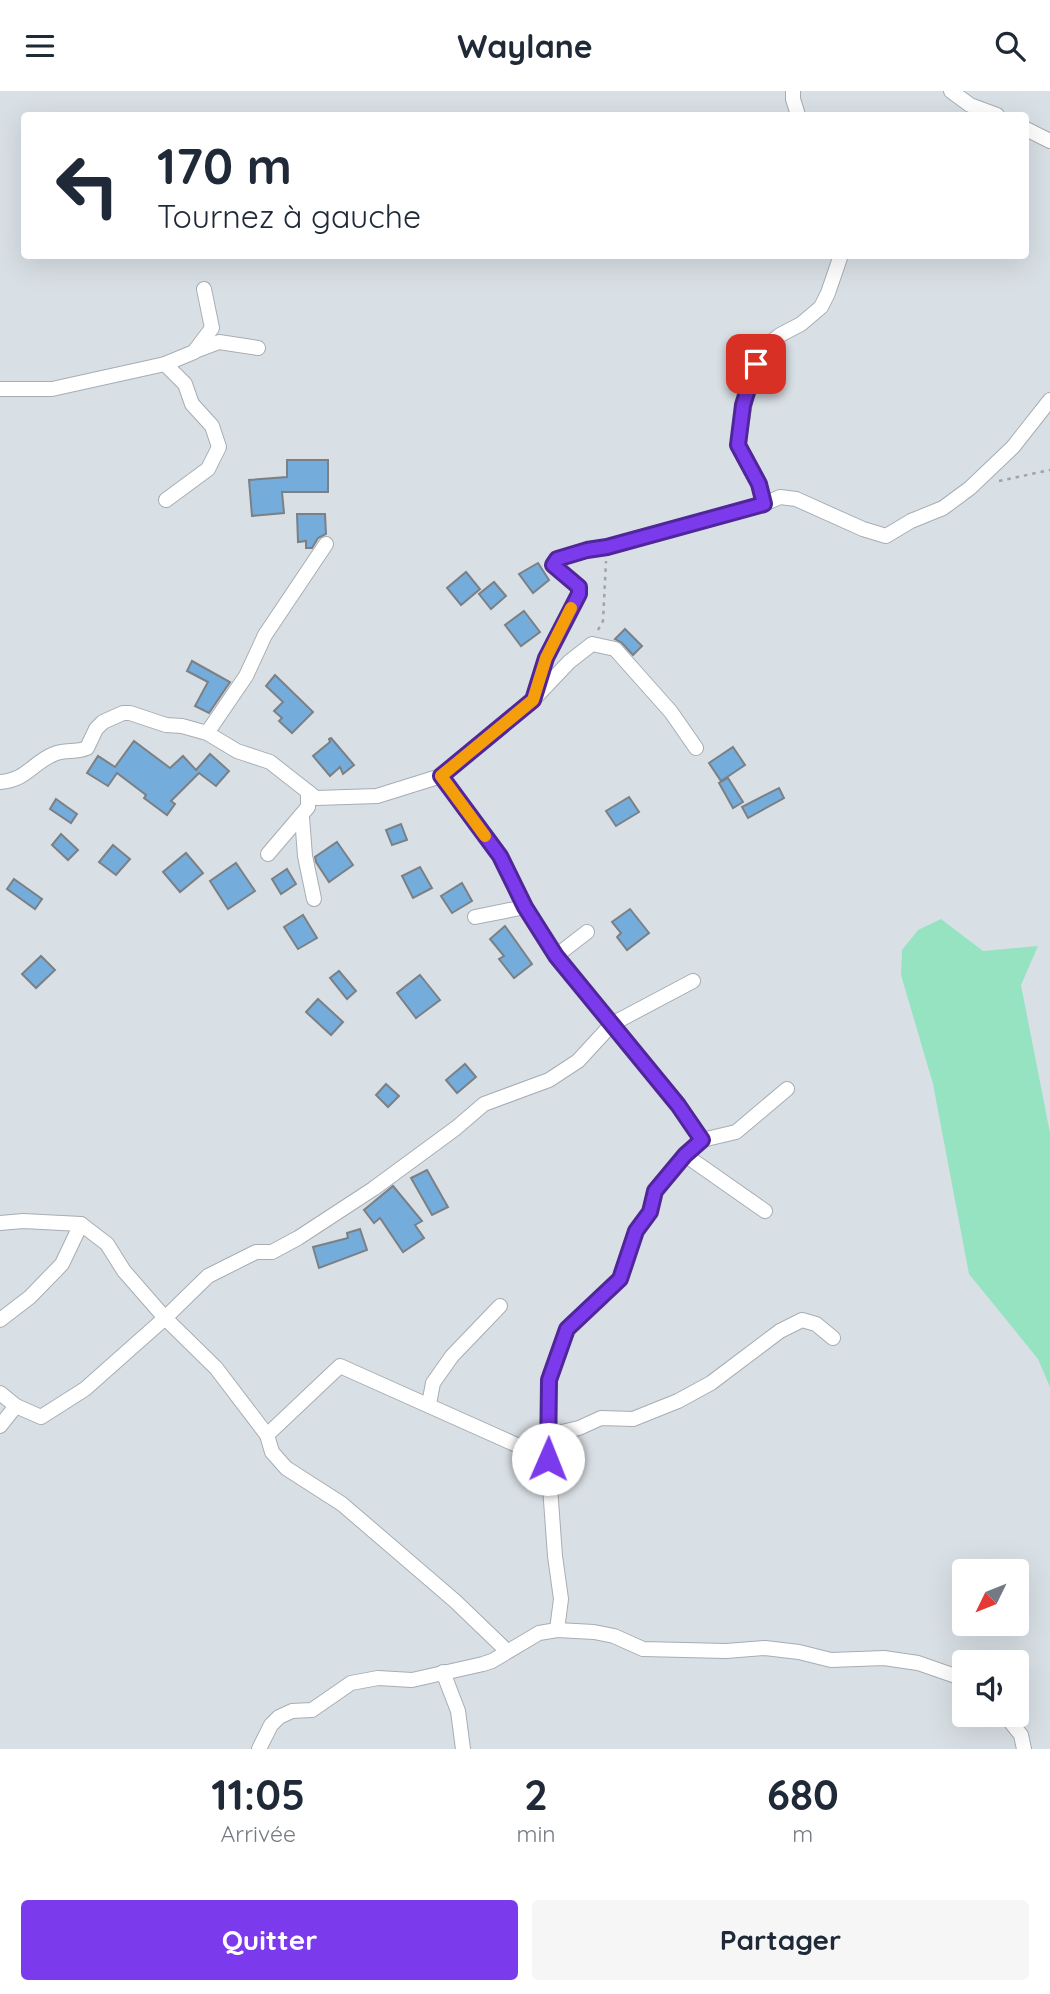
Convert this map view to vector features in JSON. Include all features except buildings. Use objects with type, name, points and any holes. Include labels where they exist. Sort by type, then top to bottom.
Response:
[{"type":"street","points":[[793,91],[797,112]]},
{"type":"street","points":[[951,91],[970,105],[989,112]]},
{"type":"street","points":[[1029,130],[1050,141]]},
{"type":"street","points":[[764,504],[759,484],[738,445],[748,384],[761,350],[780,335],[801,324],[821,307],[840,259]]},
{"type":"street","points":[[194,352],[212,328],[204,289]]},
{"type":"street","points":[[0,389],[52,389],[165,364],[219,342],[258,348]]},
{"type":"street","points":[[165,364],[185,384],[192,404],[212,426],[219,447],[208,469],[166,500]]},
{"type":"street","points":[[533,700],[546,658],[579,594],[579,587],[553,565],[557,559],[764,504],[780,497],[796,499],[863,529],[886,536],[911,521],[943,508],[970,488],[1013,447],[1050,400]]},
{"type":"street","points":[[207,733],[246,676],[265,635],[326,544]]},
{"type":"street","points":[[0,782],[14,781],[24,776],[50,755],[63,750],[81,751],[86,748],[103,722],[123,713],[130,713],[166,725],[207,733],[237,751],[270,761],[307,792],[321,799],[377,796],[441,776],[533,700],[569,662],[592,644],[615,649],[671,712],[696,748]]},
{"type":"street","points":[[441,776],[500,856],[525,907],[556,956],[678,1105],[702,1140]]},
{"type":"street","points":[[268,854],[302,817],[308,807],[307,792]]},
{"type":"street","points":[[302,817],[305,856],[314,898]]},
{"type":"street","points":[[475,917],[525,907]]},
{"type":"street","points":[[556,956],[587,932]]},
{"type":"street","points":[[0,1393],[16,1406],[41,1417],[85,1389],[208,1276],[256,1252],[272,1252],[298,1238],[383,1181],[456,1128],[484,1104],[549,1080],[578,1061],[612,1024],[693,981]]},
{"type":"street","points":[[557,1630],[561,1599],[548,1459],[549,1380],[567,1329],[620,1279],[636,1231],[650,1212],[655,1191],[685,1155],[702,1140],[736,1132],[787,1089]]},
{"type":"street","points":[[685,1155],[765,1211]]},
{"type":"street","points":[[0,1223],[23,1221],[81,1224],[107,1244],[124,1271],[165,1318],[216,1368],[267,1435],[272,1453],[286,1468],[342,1504],[455,1601],[507,1651]]},
{"type":"street","points":[[0,1320],[30,1297],[62,1264],[81,1224]]},
{"type":"street","points":[[429,1404],[433,1383],[452,1356],[500,1306]]},
{"type":"street","points":[[549,1435],[579,1428],[601,1418],[633,1419],[678,1401],[711,1383],[780,1331],[802,1319],[817,1324],[832,1338]]},
{"type":"street","points":[[267,1435],[340,1366],[548,1459]]},
{"type":"street","points":[[0,1426],[16,1406]]},
{"type":"street","points":[[259,1749],[271,1725],[279,1717],[292,1711],[312,1710],[351,1683],[378,1678],[412,1680],[492,1661],[538,1633],[557,1630],[614,1636],[643,1649],[726,1651],[765,1648],[799,1652],[831,1660],[884,1658],[918,1663],[952,1675]]},
{"type":"street","points":[[443,1672],[458,1710],[463,1749]]},
{"type":"street","points":[[1015,1727],[1021,1735],[1024,1749]]},
{"type":"path","points":[[970,488],[1050,470]]},
{"type":"path","points":[[595,645],[597,632],[603,621],[607,547]]},
{"type":"green space","points":[[941,919],[983,951],[1038,946],[1021,985],[1050,1133],[1050,1387],[1038,1359],[969,1274],[933,1084],[901,975],[902,950],[918,930]]},
{"type":"slow traffic","points":[[485,836],[441,776],[533,700],[546,658],[571,608]]},
{"type":"route","points":[[548,1459],[549,1380],[567,1329],[620,1279],[636,1231],[650,1212],[655,1191],[685,1155],[702,1140],[678,1105],[556,956],[525,907],[500,856],[441,776],[533,700],[546,658],[579,594],[579,587],[553,565],[557,559],[764,504],[759,484],[738,445],[743,405],[756,364]]}]
